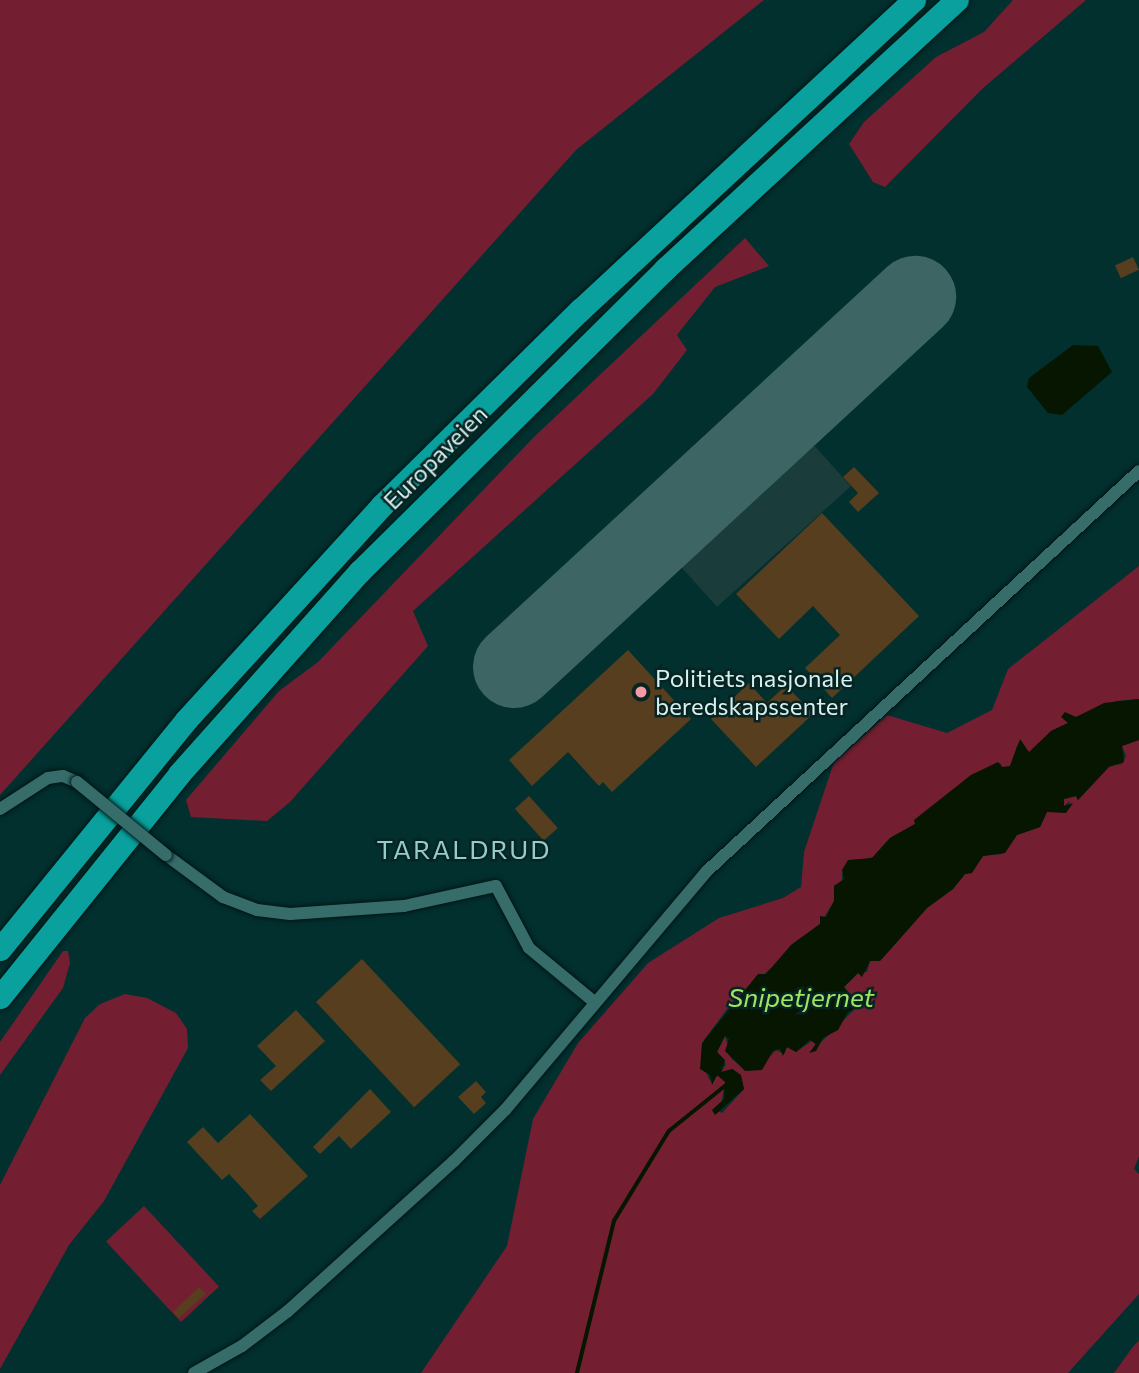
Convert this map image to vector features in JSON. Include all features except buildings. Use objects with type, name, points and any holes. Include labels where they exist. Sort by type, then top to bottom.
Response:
[{"type":"highway","name":"Europaveien","points":[[0,948],[186,720],[391,496],[589,301],[914,0]]},
{"type":"highway","name":"Europaveien","points":[[0,997],[179,774],[360,571],[637,295],[957,0]]},
{"type":"street","points":[[194,1373],[242,1346],[288,1311],[454,1161],[505,1110],[593,1001],[738,840],[1139,471]]},
{"type":"street","points":[[0,809],[48,778],[63,776],[77,782],[166,855],[223,897],[257,910],[290,915],[404,906],[496,886],[528,948],[593,1001]]},
{"type":"shaded area","points":[[0,0],[764,0],[576,150],[0,795]]},
{"type":"shaded area","points":[[1013,0],[1086,0],[982,89],[885,187],[873,182],[849,144],[864,122],[936,57],[984,32]]},
{"type":"shaded area","points":[[745,238],[769,266],[715,287],[677,335],[687,350],[653,394],[413,611],[428,646],[290,802],[267,821],[191,817],[186,800],[279,691],[318,662],[535,436]]},
{"type":"shaded area","points":[[810,441],[851,486],[717,607],[676,561]]},
{"type":"shaded area","points":[[1139,566],[1139,699],[1116,701],[1076,717],[1063,714],[1068,723],[1051,731],[1039,746],[1029,753],[1022,743],[1017,746],[1010,766],[1003,768],[1000,763],[971,775],[915,824],[890,838],[873,857],[854,862],[842,874],[842,882],[834,886],[834,901],[820,924],[791,945],[785,956],[733,1001],[704,1040],[706,1072],[710,1081],[719,1075],[725,1082],[721,1105],[714,1109],[722,1113],[744,1089],[741,1076],[733,1069],[721,1073],[726,1064],[717,1052],[725,1036],[731,1058],[746,1070],[758,1069],[776,1050],[784,1054],[787,1047],[796,1052],[813,1040],[816,1047],[810,1053],[856,1008],[858,1001],[844,987],[858,973],[867,972],[870,961],[882,959],[927,908],[953,889],[965,874],[971,873],[983,856],[1002,854],[1017,835],[1040,827],[1047,812],[1067,811],[1070,801],[1064,806],[1064,799],[1076,796],[1078,800],[1109,766],[1122,764],[1126,756],[1122,746],[1139,740],[1139,1156],[1134,1169],[1139,1174],[1139,1294],[1068,1373],[421,1373],[507,1246],[533,1119],[578,1043],[648,963],[719,918],[783,898],[801,887],[804,852],[834,762],[887,715],[947,733],[992,710],[1008,669]]},
{"type":"shaded area","points":[[63,951],[68,951],[70,963],[63,988],[0,1075],[0,1042]]},
{"type":"shaded area","points":[[125,994],[147,998],[176,1013],[187,1029],[188,1048],[104,1201],[69,1245],[0,1369],[0,1185],[85,1018],[100,1004]]},
{"type":"shaded area","points":[[144,1206],[219,1286],[181,1322],[106,1241]]},
{"type":"shaded area","points":[[1139,1340],[1139,1373],[1114,1373],[1132,1348]]},
{"type":"water","points":[[1073,345],[1098,346],[1112,372],[1062,415],[1048,413],[1027,387],[1029,378]]},
{"type":"water","name":"Snipetjernet","points":[[1139,699],[1139,740],[1122,746],[1124,762],[1109,767],[1078,800],[1076,796],[1064,799],[1064,806],[1073,803],[1066,813],[1047,812],[1040,827],[1017,835],[1005,853],[983,856],[972,873],[965,874],[953,889],[927,908],[880,961],[870,961],[862,977],[858,973],[844,987],[858,1007],[848,1012],[838,1030],[823,1038],[816,1051],[809,1053],[816,1044],[810,1040],[796,1052],[787,1047],[783,1056],[780,1049],[773,1051],[762,1070],[745,1071],[725,1051],[729,1039],[725,1036],[717,1052],[725,1060],[721,1072],[732,1069],[741,1075],[744,1089],[715,1115],[712,1110],[724,1099],[725,1082],[717,1075],[712,1085],[710,1075],[700,1069],[702,1043],[758,974],[766,974],[791,945],[820,924],[820,916],[826,917],[834,901],[834,886],[844,879],[842,870],[848,860],[872,858],[890,838],[915,824],[914,820],[971,775],[998,762],[1002,767],[1010,766],[1020,739],[1029,752],[1051,731],[1068,723],[1061,717],[1065,712],[1076,717],[1104,703]]},
{"type":"waterway","points":[[577,1373],[614,1221],[669,1131],[725,1086]]},
{"type":"runway","points":[[514,667],[915,297]]},
{"type":"place","name":"Politiets nasjonale beredskapssenter","points":[[641,692]]},
{"type":"district","name":"TARALDRUD","points":[[464,849]]}]
